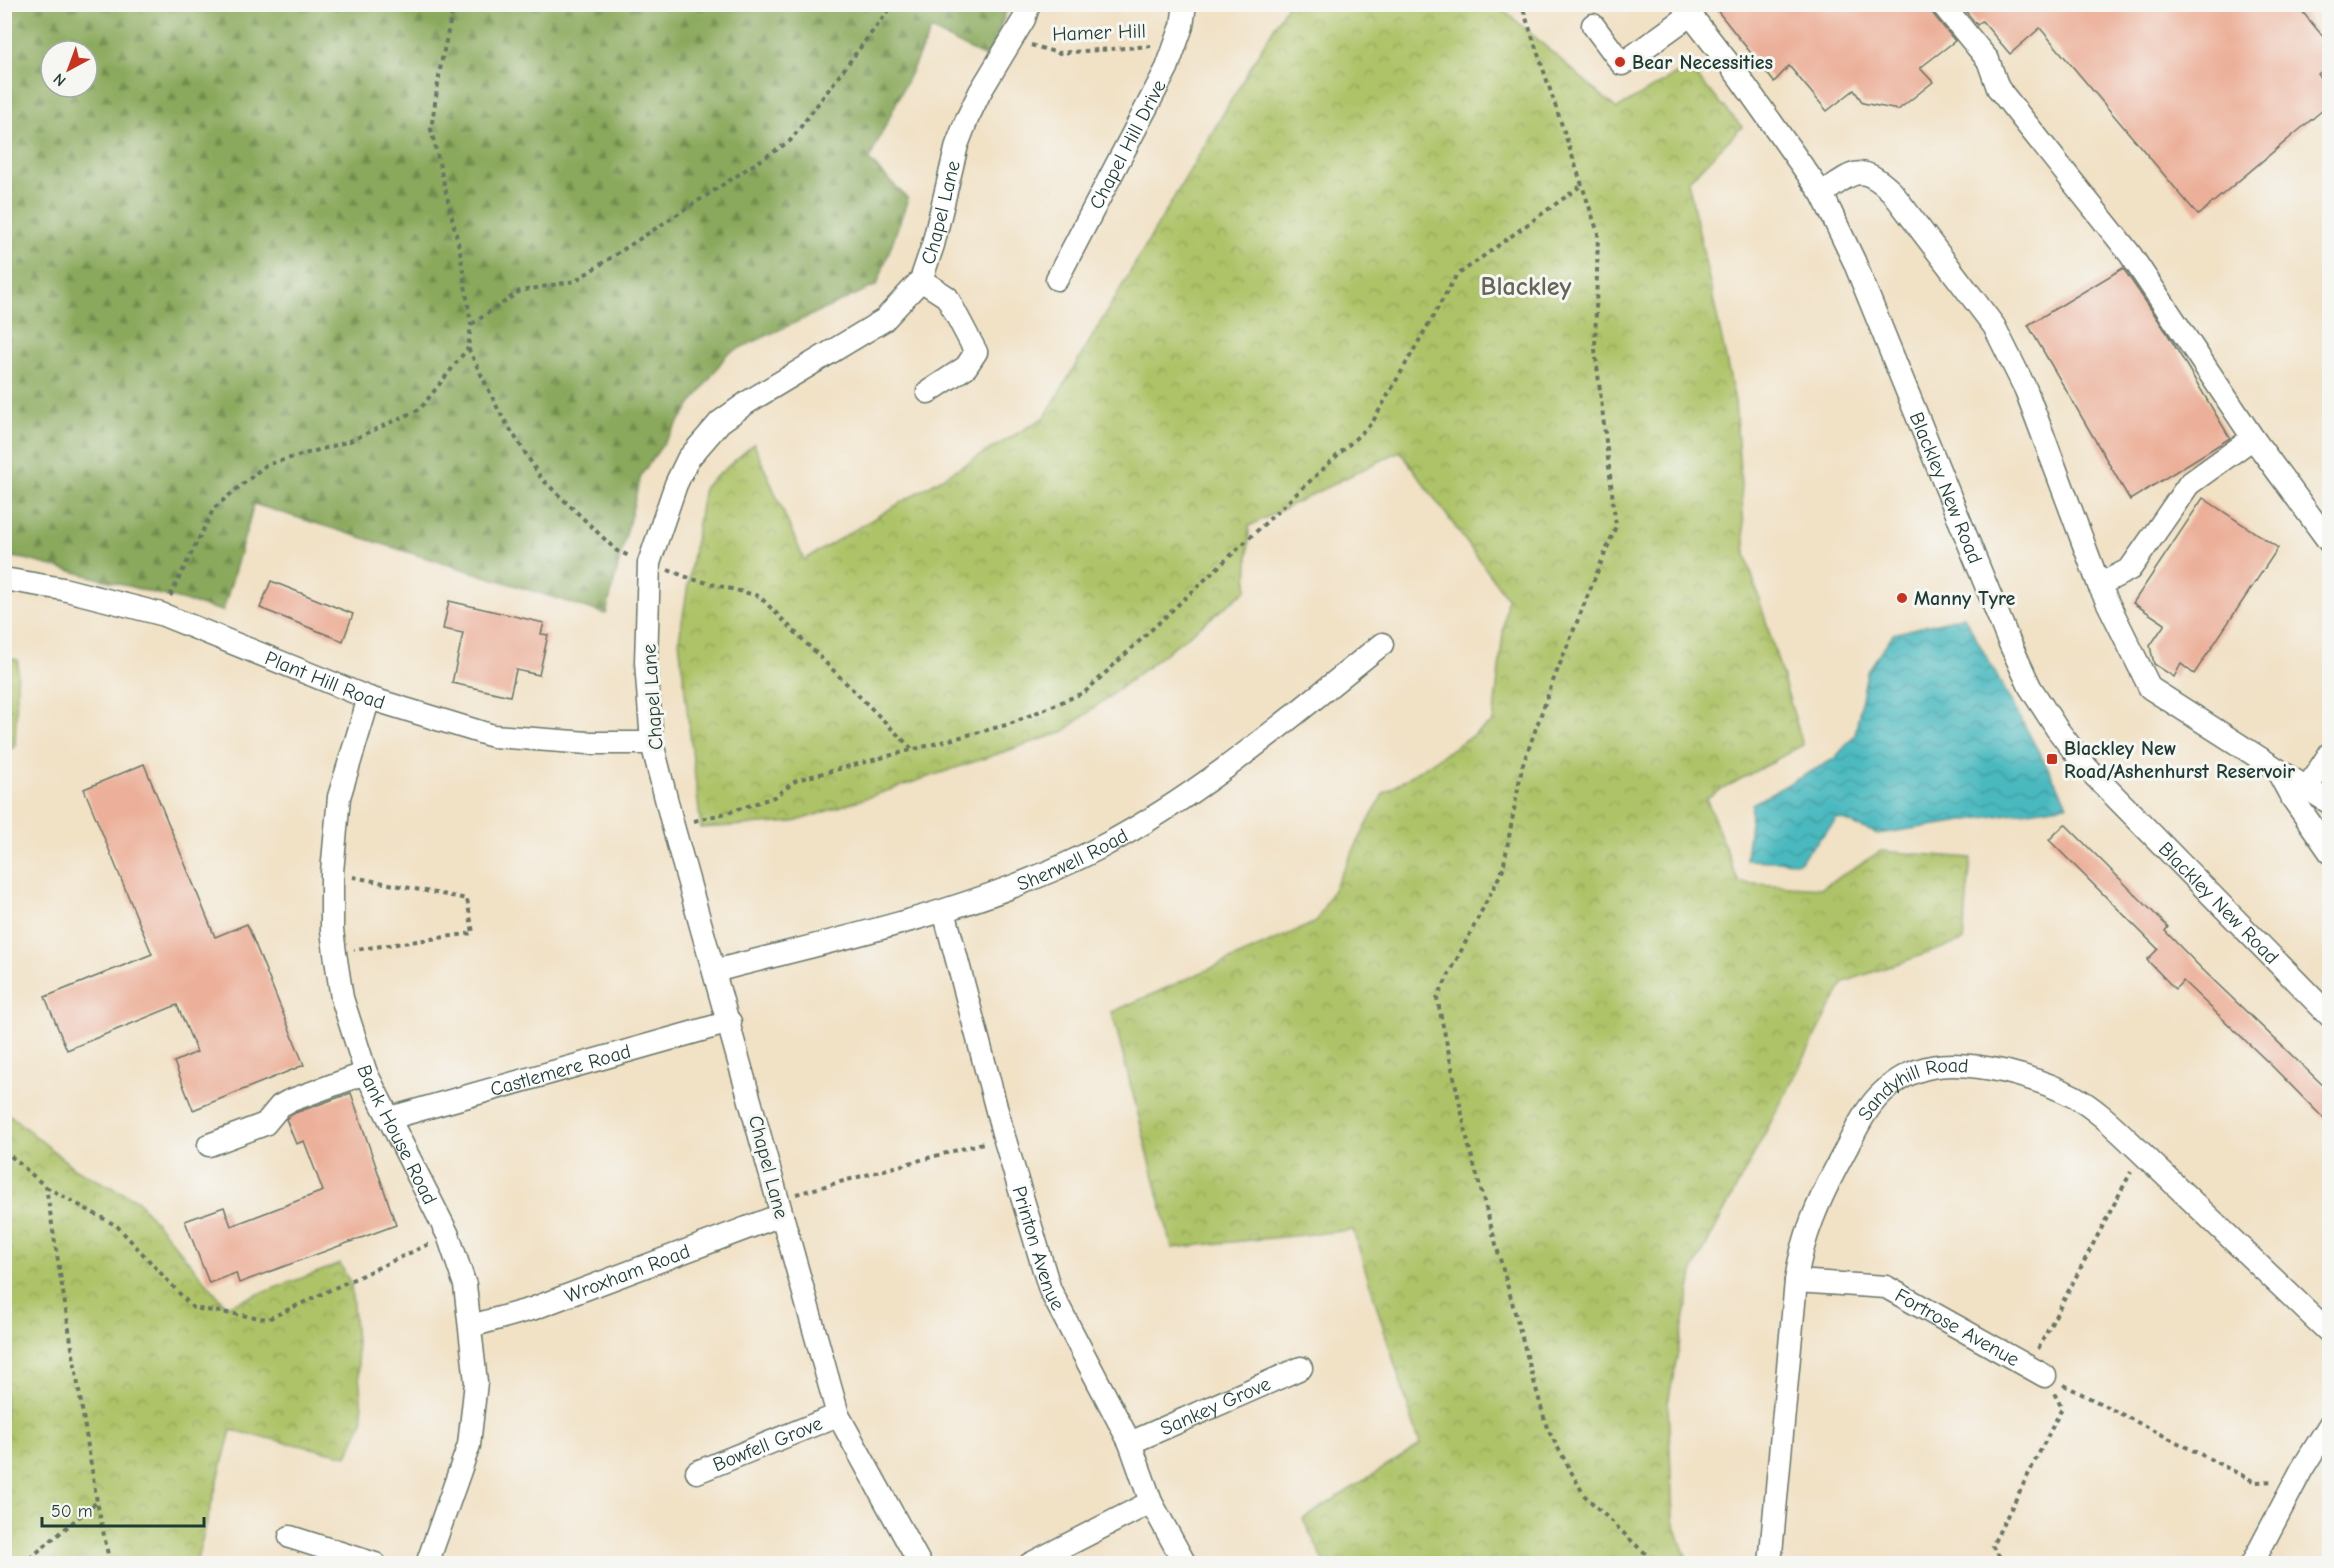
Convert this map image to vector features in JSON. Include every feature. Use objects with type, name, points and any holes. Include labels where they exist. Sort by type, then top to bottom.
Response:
[{"type":"street","name":"Chapel Lane","points":[[920,1563],[838,1415],[730,1022],[673,826],[652,743],[646,662],[649,563],[676,484],[688,459],[712,430],[748,402],[884,320],[921,280],[931,254],[960,136],[980,92],[1014,37],[1029,4]]},
{"type":"street","name":"Chapel Hill Drive","points":[[1057,279],[1167,68],[1182,26],[1185,4]]},
{"type":"street","points":[[1942,4],[1988,60],[1998,88],[2130,254],[2253,438],[2330,543]]},
{"type":"street","points":[[1593,25],[1622,64],[1686,10]]},
{"type":"street","name":"Blackley New Road","points":[[1686,10],[1749,91],[1822,194],[1854,261],[2007,638],[2036,695],[2057,729],[2087,768],[2330,1016]]},
{"type":"street","points":[[1822,194],[1850,174],[1859,172],[1880,181],[1892,192],[1994,326],[2026,390],[2099,585],[2150,688],[2330,803]]},
{"type":"street","points":[[921,280],[947,297],[976,352],[966,368],[928,392]]},
{"type":"street","points":[[2099,585],[2130,569],[2189,484],[2253,438]]},
{"type":"street","name":"Plant Hill Road","points":[[4,579],[63,589],[161,614],[369,698],[493,736],[588,743],[652,743]]},
{"type":"street","name":"Sherwell Road","points":[[714,971],[944,911],[1021,884],[1102,847],[1188,795],[1276,729],[1382,644]]},
{"type":"street","name":"Bank House Road","points":[[369,698],[339,796],[332,872],[332,930],[342,998],[366,1073],[448,1235],[465,1285],[476,1382],[469,1445],[427,1563]]},
{"type":"street","points":[[2307,788],[2330,753]]},
{"type":"street","points":[[2276,769],[2291,796],[2330,852]]},
{"type":"street","name":"Printon Avenue","points":[[944,911],[1004,1137],[1050,1290],[1130,1443],[1151,1502],[1185,1563]]},
{"type":"street","name":"Castlemere Road","points":[[390,1118],[730,1022]]},
{"type":"street","name":"Sandyhill Road","points":[[1770,1563],[1796,1281],[1799,1256],[1808,1225],[1858,1126],[1881,1093],[1915,1070],[1936,1064],[1976,1065],[2041,1081],[2077,1098],[2099,1113],[2330,1333]]},
{"type":"street","points":[[209,1145],[265,1124],[280,1106],[289,1101],[366,1073]]},
{"type":"street","name":"Wroxham Road","points":[[471,1326],[532,1309],[780,1207]]},
{"type":"street","name":"Fortrose Avenue","points":[[1796,1281],[1886,1287],[2037,1371]]},
{"type":"street","name":"Sankey Grove","points":[[1130,1443],[1301,1368]]},
{"type":"street","name":"Bowfell Grove","points":[[698,1472],[838,1415]]},
{"type":"street","points":[[2252,1563],[2293,1486],[2330,1424]]},
{"type":"street","points":[[1030,1563],[1151,1502]]},
{"type":"street","points":[[290,1537],[375,1563]]},
{"type":"path","points":[[161,614],[214,508],[266,465],[350,441],[420,409],[468,348],[471,325],[460,251],[431,129],[441,64],[454,4]]},
{"type":"path","points":[[471,325],[520,291],[575,281],[790,141],[893,4]]},
{"type":"path","points":[[1529,4],[1523,9],[1598,233],[1595,349],[1616,526],[1522,767],[1503,869],[1437,998],[1469,1147],[1547,1428],[1584,1495],[1639,1548],[1659,1563]]},
{"type":"path","name":"Hamer Hill","points":[[1014,37],[1035,47],[1058,53],[1153,46]]},
{"type":"path","points":[[673,826],[730,812],[774,797],[797,780],[1010,724],[1085,692],[1372,423],[1456,276],[1582,185]]},
{"type":"path","points":[[468,348],[500,413],[541,478],[616,551],[692,579],[759,596],[912,749]]},
{"type":"path","points":[[332,872],[467,899],[473,933],[335,953]]},
{"type":"path","points":[[780,1207],[1004,1137]]},
{"type":"path","points":[[4,1150],[46,1187],[117,1226],[193,1308],[268,1318],[448,1235]]},
{"type":"path","points":[[2037,1371],[2133,1168],[2144,1155]]},
{"type":"path","points":[[46,1187],[97,1502],[110,1563]]},
{"type":"path","points":[[2037,1371],[2254,1482],[2280,1480],[2293,1486]]},
{"type":"path","points":[[2005,1563],[1992,1546],[2062,1408],[2037,1371]]},
{"type":"path","points":[[22,1563],[97,1502]]},
{"type":"green space","points":[[5,4],[1009,4],[987,58],[931,30],[869,160],[908,199],[877,285],[727,354],[641,475],[606,614],[254,504],[223,611],[25,559],[5,556]]},
{"type":"green space","points":[[1287,5],[1498,5],[1617,109],[1688,67],[1742,127],[1688,181],[1735,401],[1746,555],[1803,745],[1706,798],[1739,883],[1822,888],[1881,851],[1971,858],[1963,941],[1844,982],[1694,1269],[1668,1403],[1673,1520],[1688,1563],[1325,1563],[1303,1519],[1420,1445],[1353,1230],[1172,1248],[1112,1012],[1316,922],[1383,794],[1493,722],[1507,598],[1400,451],[1249,526],[1247,590],[1063,732],[794,822],[701,828],[679,640],[704,487],[754,444],[804,560],[1045,417]]},
{"type":"green space","points":[[5,658],[18,660],[15,747],[5,751]]},
{"type":"green space","points":[[4,1110],[75,1169],[137,1200],[226,1306],[340,1264],[351,1284],[363,1421],[347,1456],[231,1430],[196,1563],[5,1563]]},
{"type":"water","points":[[1964,616],[2068,805],[1878,834],[1838,818],[1799,862],[1746,860],[1752,804],[1834,759],[1855,735],[1867,672],[1893,634]]},
{"type":"building","points":[[1712,4],[1929,4],[1932,13],[1955,41],[1920,68],[1933,82],[1898,110],[1863,103],[1854,90],[1827,111],[1789,66],[1774,82]]},
{"type":"building","points":[[1960,4],[2296,4],[2330,45],[2330,64],[2318,74],[2330,87],[2330,104],[2198,215],[2040,28],[2010,54],[1982,21],[1977,25]]},
{"type":"building","points":[[2123,268],[2167,333],[2230,438],[2130,500],[2028,325]]},
{"type":"building","points":[[2203,498],[2278,548],[2194,674],[2181,664],[2174,677],[2154,664],[2150,646],[2165,624],[2133,603]]},
{"type":"building","points":[[271,581],[353,614],[343,641],[260,608]]},
{"type":"building","points":[[449,601],[544,623],[541,634],[548,635],[539,675],[516,670],[510,696],[452,683],[463,633],[443,629]]},
{"type":"building","points":[[144,764],[215,937],[247,924],[304,1065],[193,1110],[174,1062],[197,1052],[177,1005],[67,1050],[45,997],[152,954],[84,789]]},
{"type":"building","points":[[2065,824],[2168,927],[2165,931],[2201,968],[2330,1092],[2330,1125],[2183,981],[2175,989],[2147,960],[2158,949],[2049,840]]},
{"type":"building","points":[[351,1093],[396,1225],[239,1283],[236,1273],[209,1283],[185,1221],[224,1207],[231,1226],[323,1191],[304,1141],[296,1144],[286,1119],[295,1113]]},
{"type":"place","name":"Bear Necessities","points":[[1620,62]]},
{"type":"place","name":"Manny Tyre","points":[[1902,598]]},
{"type":"place","name":"Blackley New Road/Ashenhurst Reservoir","points":[[2052,759]]},
{"type":"district","name":"Blackley","points":[[1526,286]]}]
